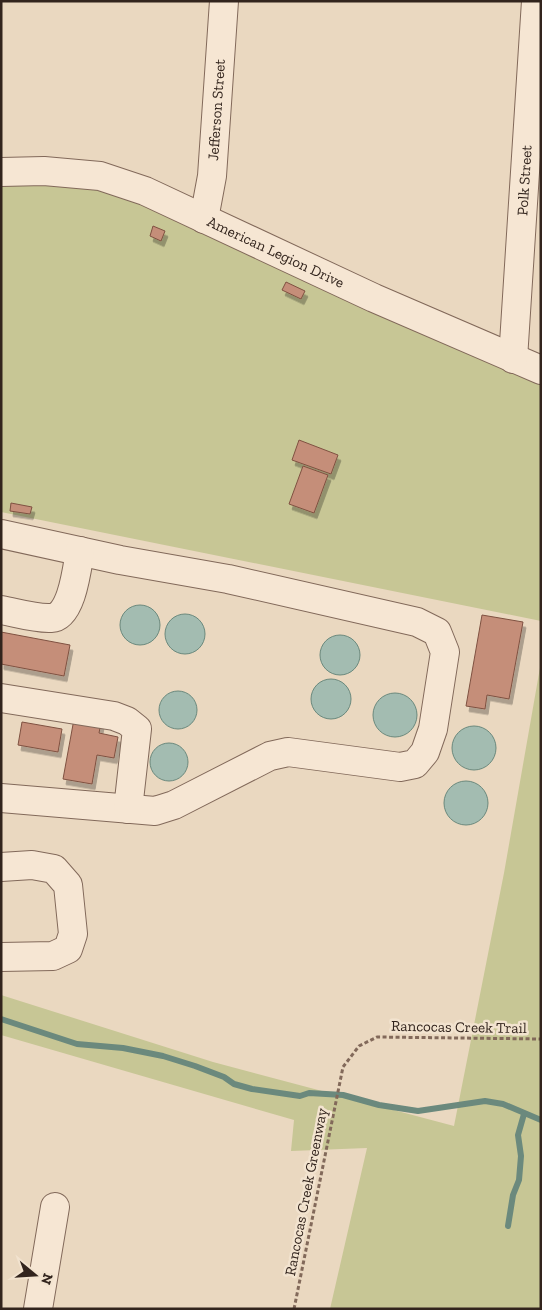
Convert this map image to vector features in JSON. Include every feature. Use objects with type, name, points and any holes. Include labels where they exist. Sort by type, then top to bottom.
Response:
[{"type":"street","name":"Jefferson Street","points":[[204,219],[212,176],[224,1]]},
{"type":"street","name":"Polk Street","points":[[513,359],[536,1]]},
{"type":"street","name":"American Legion Drive","points":[[1,172],[44,171],[100,176],[145,191],[374,298],[541,370]]},
{"type":"street","points":[[1,534],[228,579],[417,622],[437,632],[445,652],[433,729],[425,752],[415,764],[400,767],[288,752],[270,756],[174,805],[155,811],[1,798]]},
{"type":"street","points":[[1,610],[52,618],[60,615],[68,606],[80,551]]},
{"type":"street","points":[[1,698],[114,716],[137,729],[128,809]]},
{"type":"street","points":[[1,867],[32,865],[54,869],[68,885],[73,934],[68,949],[53,956],[1,957]]},
{"type":"street","points":[[38,1309],[54,1207]]},
{"type":"path","name":"Rancocas Creek Trail","points":[[341,1080],[343,1068],[359,1046],[377,1037],[541,1039]]},
{"type":"path","name":"Rancocas Creek Greenway","points":[[294,1309],[341,1080]]},
{"type":"shaded area","points":[[1,180],[117,189],[541,372],[541,621],[1,512]]},
{"type":"shaded area","points":[[144,605],[151,608],[157,614],[160,625],[159,633],[151,642],[144,645],[136,645],[129,642],[121,633],[120,621],[123,614],[132,606]]},
{"type":"shaded area","points":[[189,614],[196,617],[202,623],[205,634],[204,642],[196,651],[189,654],[181,654],[174,651],[166,642],[165,630],[168,623],[177,615]]},
{"type":"shaded area","points":[[344,635],[351,638],[357,644],[360,655],[359,663],[351,672],[344,675],[336,675],[329,672],[321,663],[320,651],[323,644],[332,636]]},
{"type":"shaded area","points":[[541,662],[541,1309],[330,1309],[367,1148],[291,1151],[294,1120],[1,1035],[1,995],[213,1062],[454,1126],[504,873]]},
{"type":"shaded area","points":[[335,679],[342,682],[348,688],[351,699],[350,707],[342,716],[335,719],[327,719],[320,716],[312,707],[311,695],[314,688],[323,680]]},
{"type":"shaded area","points":[[178,691],[191,697],[197,710],[191,723],[178,729],[165,723],[159,710],[165,697]]},
{"type":"shaded area","points":[[391,693],[399,693],[411,699],[417,715],[411,731],[399,737],[391,737],[379,731],[373,719],[373,711],[379,699]]},
{"type":"shaded area","points":[[470,726],[478,726],[490,732],[496,748],[490,764],[478,770],[470,770],[458,764],[452,752],[452,744],[458,732]]},
{"type":"shaded area","points":[[169,743],[182,749],[188,762],[182,775],[169,781],[156,775],[150,762],[156,749]]},
{"type":"shaded area","points":[[462,781],[470,781],[482,787],[488,803],[482,819],[470,825],[462,825],[450,819],[444,807],[444,799],[450,787]]},
{"type":"building","points":[[153,226],[165,231],[161,241],[150,236]]},
{"type":"building","points":[[286,282],[305,291],[301,299],[282,290]]},
{"type":"building","points":[[299,440],[338,455],[331,474],[292,460]]},
{"type":"building","points":[[303,466],[328,475],[314,513],[289,504]]},
{"type":"building","points":[[11,503],[32,507],[30,514],[10,511]]},
{"type":"building","points":[[482,615],[523,622],[509,699],[487,695],[485,709],[466,706]]},
{"type":"building","points":[[1,632],[70,645],[64,676],[1,664]]},
{"type":"building","points":[[74,719],[101,723],[99,733],[118,737],[114,758],[97,755],[92,784],[63,779]]},
{"type":"building","points":[[22,722],[62,729],[58,752],[18,745]]},
{"type":"waterway","points":[[1,1019],[77,1044],[123,1048],[163,1056],[195,1066],[224,1077],[234,1084],[252,1089],[300,1096],[309,1093],[343,1095],[379,1105],[418,1111],[485,1101],[503,1104],[541,1120]]},
{"type":"waterway","points":[[508,1226],[513,1195],[519,1180],[521,1156],[518,1135],[524,1114]]}]
